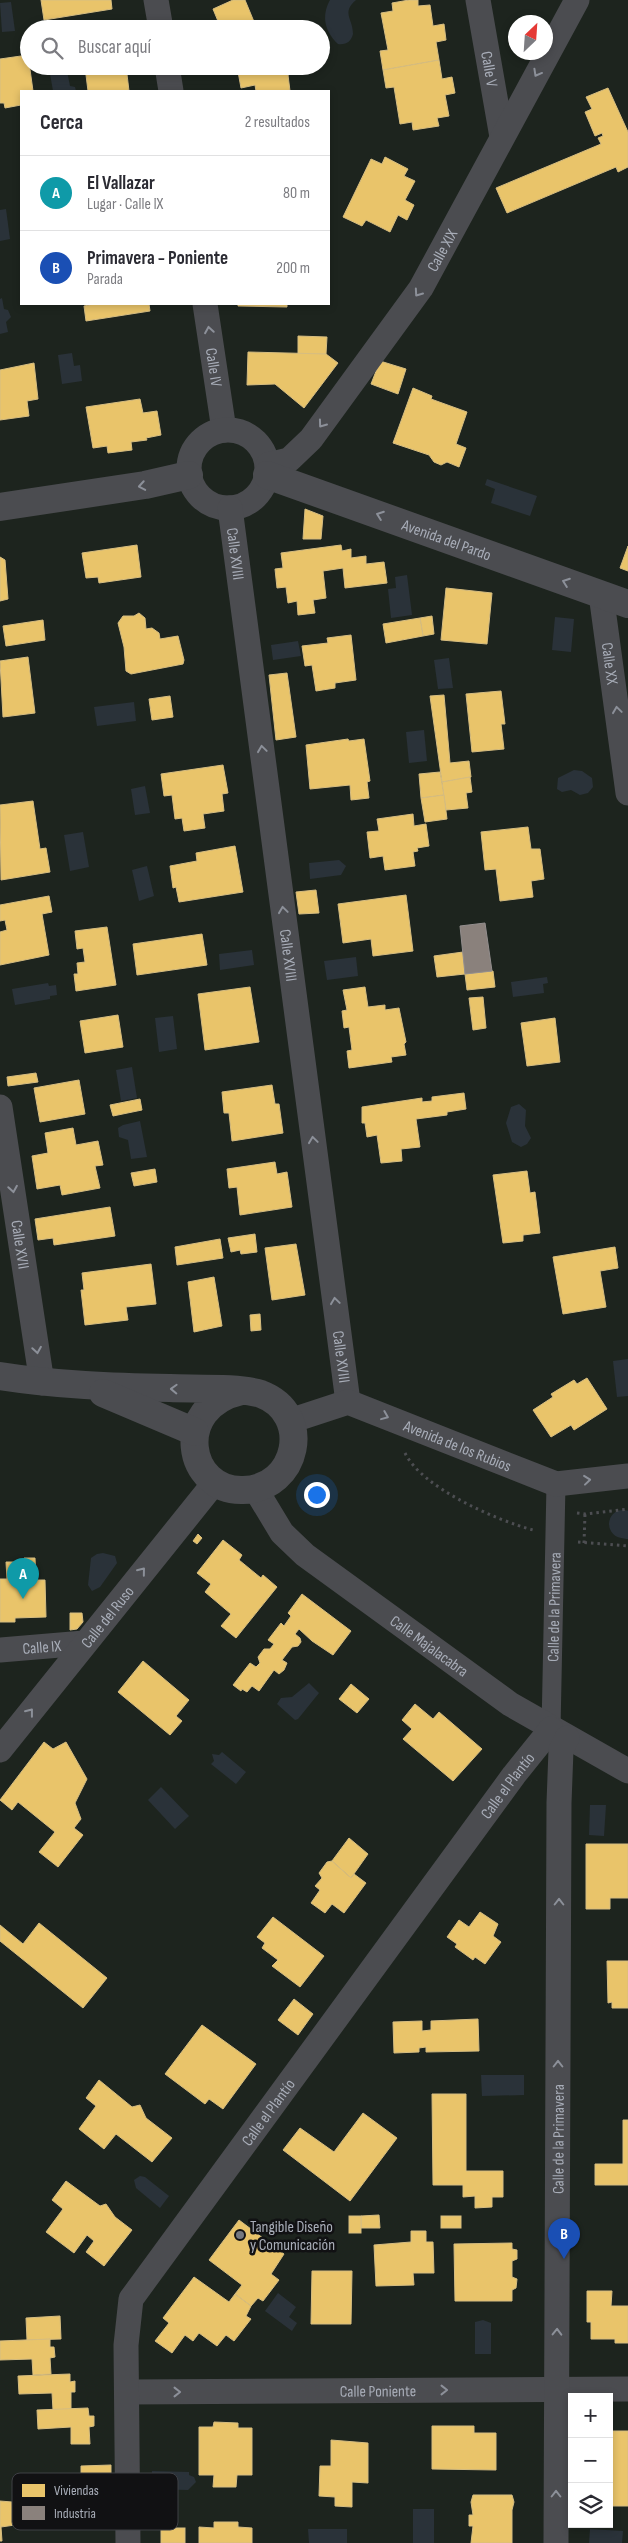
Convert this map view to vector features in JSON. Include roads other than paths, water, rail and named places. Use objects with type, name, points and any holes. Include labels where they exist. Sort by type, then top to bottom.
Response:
[{"type":"street","points":[[156,0],[159,20]]},
{"type":"street","name":"Calle V","points":[[478,0],[502,137]]},
{"type":"street","name":"Calle XIX","points":[[268,470],[289,460],[311,439],[421,288],[577,0]]},
{"type":"street","points":[[168,75],[171,90]]},
{"type":"street","name":"Calle IV","points":[[205,305],[224,430]]},
{"type":"street","points":[[224,430],[240,431],[253,438],[263,450],[268,470],[261,492],[247,504],[230,508],[216,506],[203,499],[194,488],[190,475],[190,459],[197,445],[209,435],[224,430]]},
{"type":"street","name":"Avenida del Pardo","points":[[268,470],[628,604]]},
{"type":"street","points":[[0,507],[145,485],[190,475]]},
{"type":"street","name":"Calle XVIII","points":[[230,508],[348,1402]]},
{"type":"street","name":"Calle XX","points":[[600,594],[628,793]]},
{"type":"street","name":"Calle XVII","points":[[0,1107],[42,1383]]},
{"type":"street","points":[[0,1376],[42,1383],[240,1391],[261,1394],[278,1405],[290,1421],[294,1442],[289,1464],[276,1480],[256,1490],[235,1491],[215,1482],[202,1469],[195,1451],[195,1432],[200,1417],[210,1404],[225,1395],[240,1391]]},
{"type":"street","points":[[87,1386],[195,1432]]},
{"type":"street","points":[[290,1421],[348,1402]]},
{"type":"street","name":"Avenida de los Rubios","points":[[348,1402],[556,1484],[628,1476]]},
{"type":"street","name":"Calle del Ruso","points":[[0,1750],[215,1482]]},
{"type":"street","name":"Calle de la Primavera","points":[[556,1484],[555,1537],[559,1734],[561,1750],[559,1803],[556,2543]]},
{"type":"street","name":"Calle Majalacabra","points":[[256,1490],[282,1533],[305,1555],[510,1704],[559,1734],[628,1771]]},
{"type":"street","name":"Calle IX","points":[[0,1650],[84,1643]]},
{"type":"street","name":"Calle el Plantío","points":[[128,2473],[126,2345],[131,2298],[514,1776],[559,1734]]},
{"type":"street","name":"Calle Poniente","points":[[128,2392],[628,2389]]},
{"type":"street","name":"Calle el Plantío","points":[[128,2530],[128,2543]]},
{"type":"waterway","points":[[623,1524],[628,1525]]},
{"type":"place","name":"El Vallazar","points":[[23,1599]]},
{"type":"place","name":"Tangible Diseño y Comunicación","points":[[240,2235]]},
{"type":"place","name":"Primavera - Poniente","points":[[564,2259]]}]
